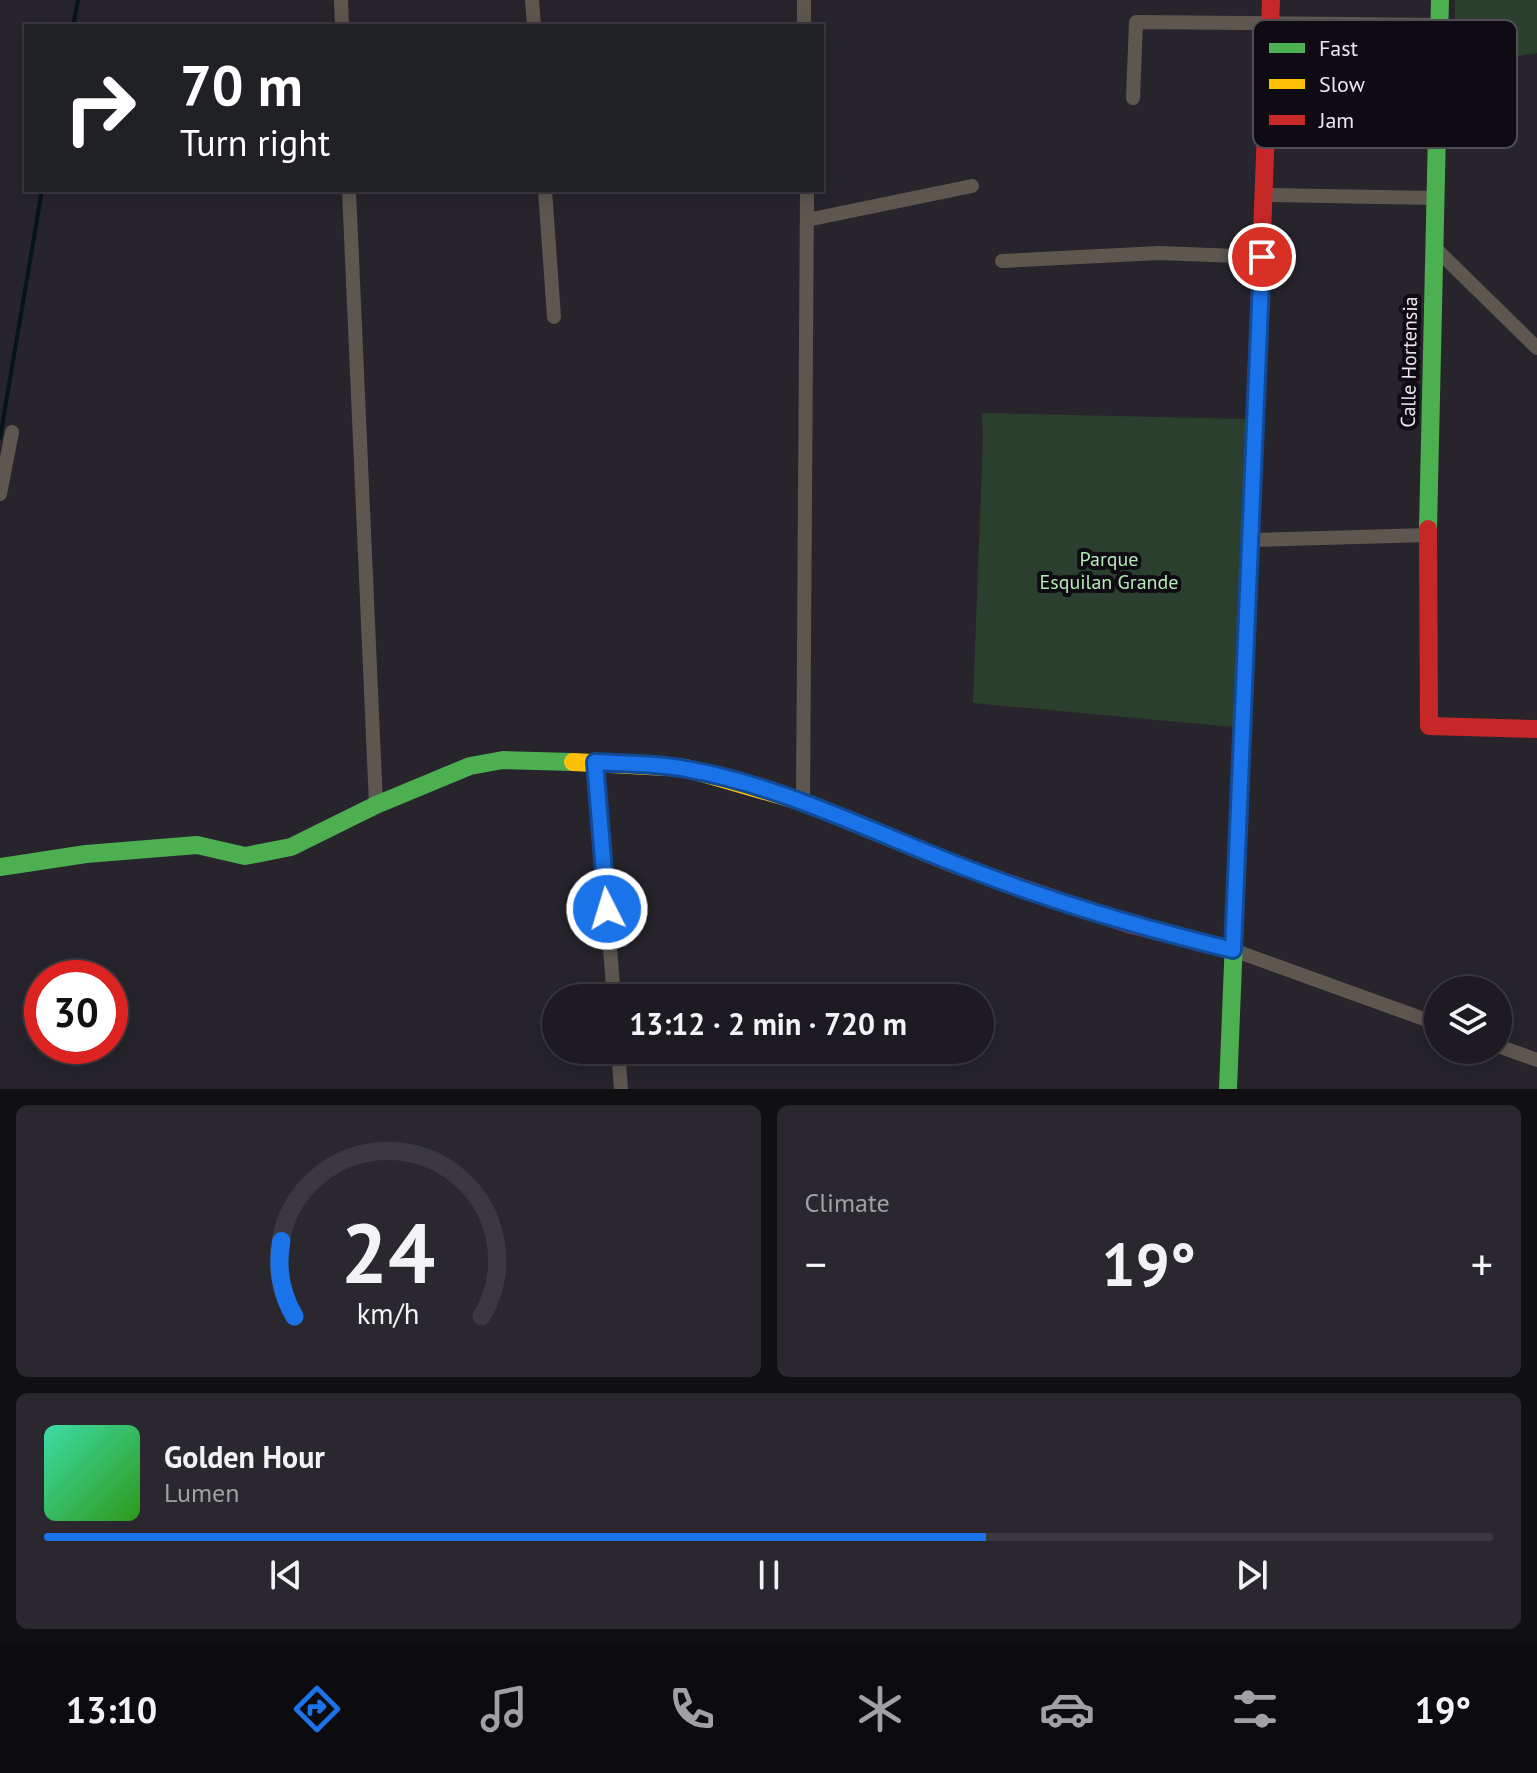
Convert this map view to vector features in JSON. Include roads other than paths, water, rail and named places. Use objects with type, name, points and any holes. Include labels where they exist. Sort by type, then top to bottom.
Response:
[{"type":"street","points":[[341,0],[342,24]]},
{"type":"street","points":[[532,0],[534,24]]},
{"type":"street","points":[[804,0],[804,24]]},
{"type":"street","points":[[1270,20],[1271,0]]},
{"type":"street","name":"Calle Hortensia","points":[[1439,20],[1440,0]]},
{"type":"street","points":[[1133,98],[1136,22],[1253,23]]},
{"type":"street","points":[[1228,1089],[1266,148]]},
{"type":"street","name":"Calle Hortensia","points":[[1436,148],[1428,535],[1429,726],[1537,729]]},
{"type":"street","points":[[807,220],[972,186]]},
{"type":"street","points":[[349,192],[376,805]]},
{"type":"street","points":[[545,192],[554,317]]},
{"type":"street","points":[[803,802],[807,192]]},
{"type":"street","points":[[1265,195],[1435,198]]},
{"type":"street","points":[[1433,246],[1537,348]]},
{"type":"street","points":[[1002,261],[1159,253],[1262,257]]},
{"type":"street","points":[[0,494],[12,432]]},
{"type":"street","points":[[1252,540],[1428,535]]},
{"type":"street","points":[[0,867],[86,854],[197,845],[245,856],[291,847],[376,805],[470,766],[503,760],[685,768],[803,802],[981,874],[1128,924],[1233,950],[1424,1019]]},
{"type":"street","points":[[595,762],[613,984]]},
{"type":"street","points":[[1512,1051],[1537,1060]]},
{"type":"street","points":[[619,1064],[621,1089]]},
{"type":"waterway","points":[[73,24],[78,0]]},
{"type":"waterway","points":[[0,438],[42,192]]},
{"type":"park label","name":"Parque Esquilan Grande","points":[[1109,570]]}]
